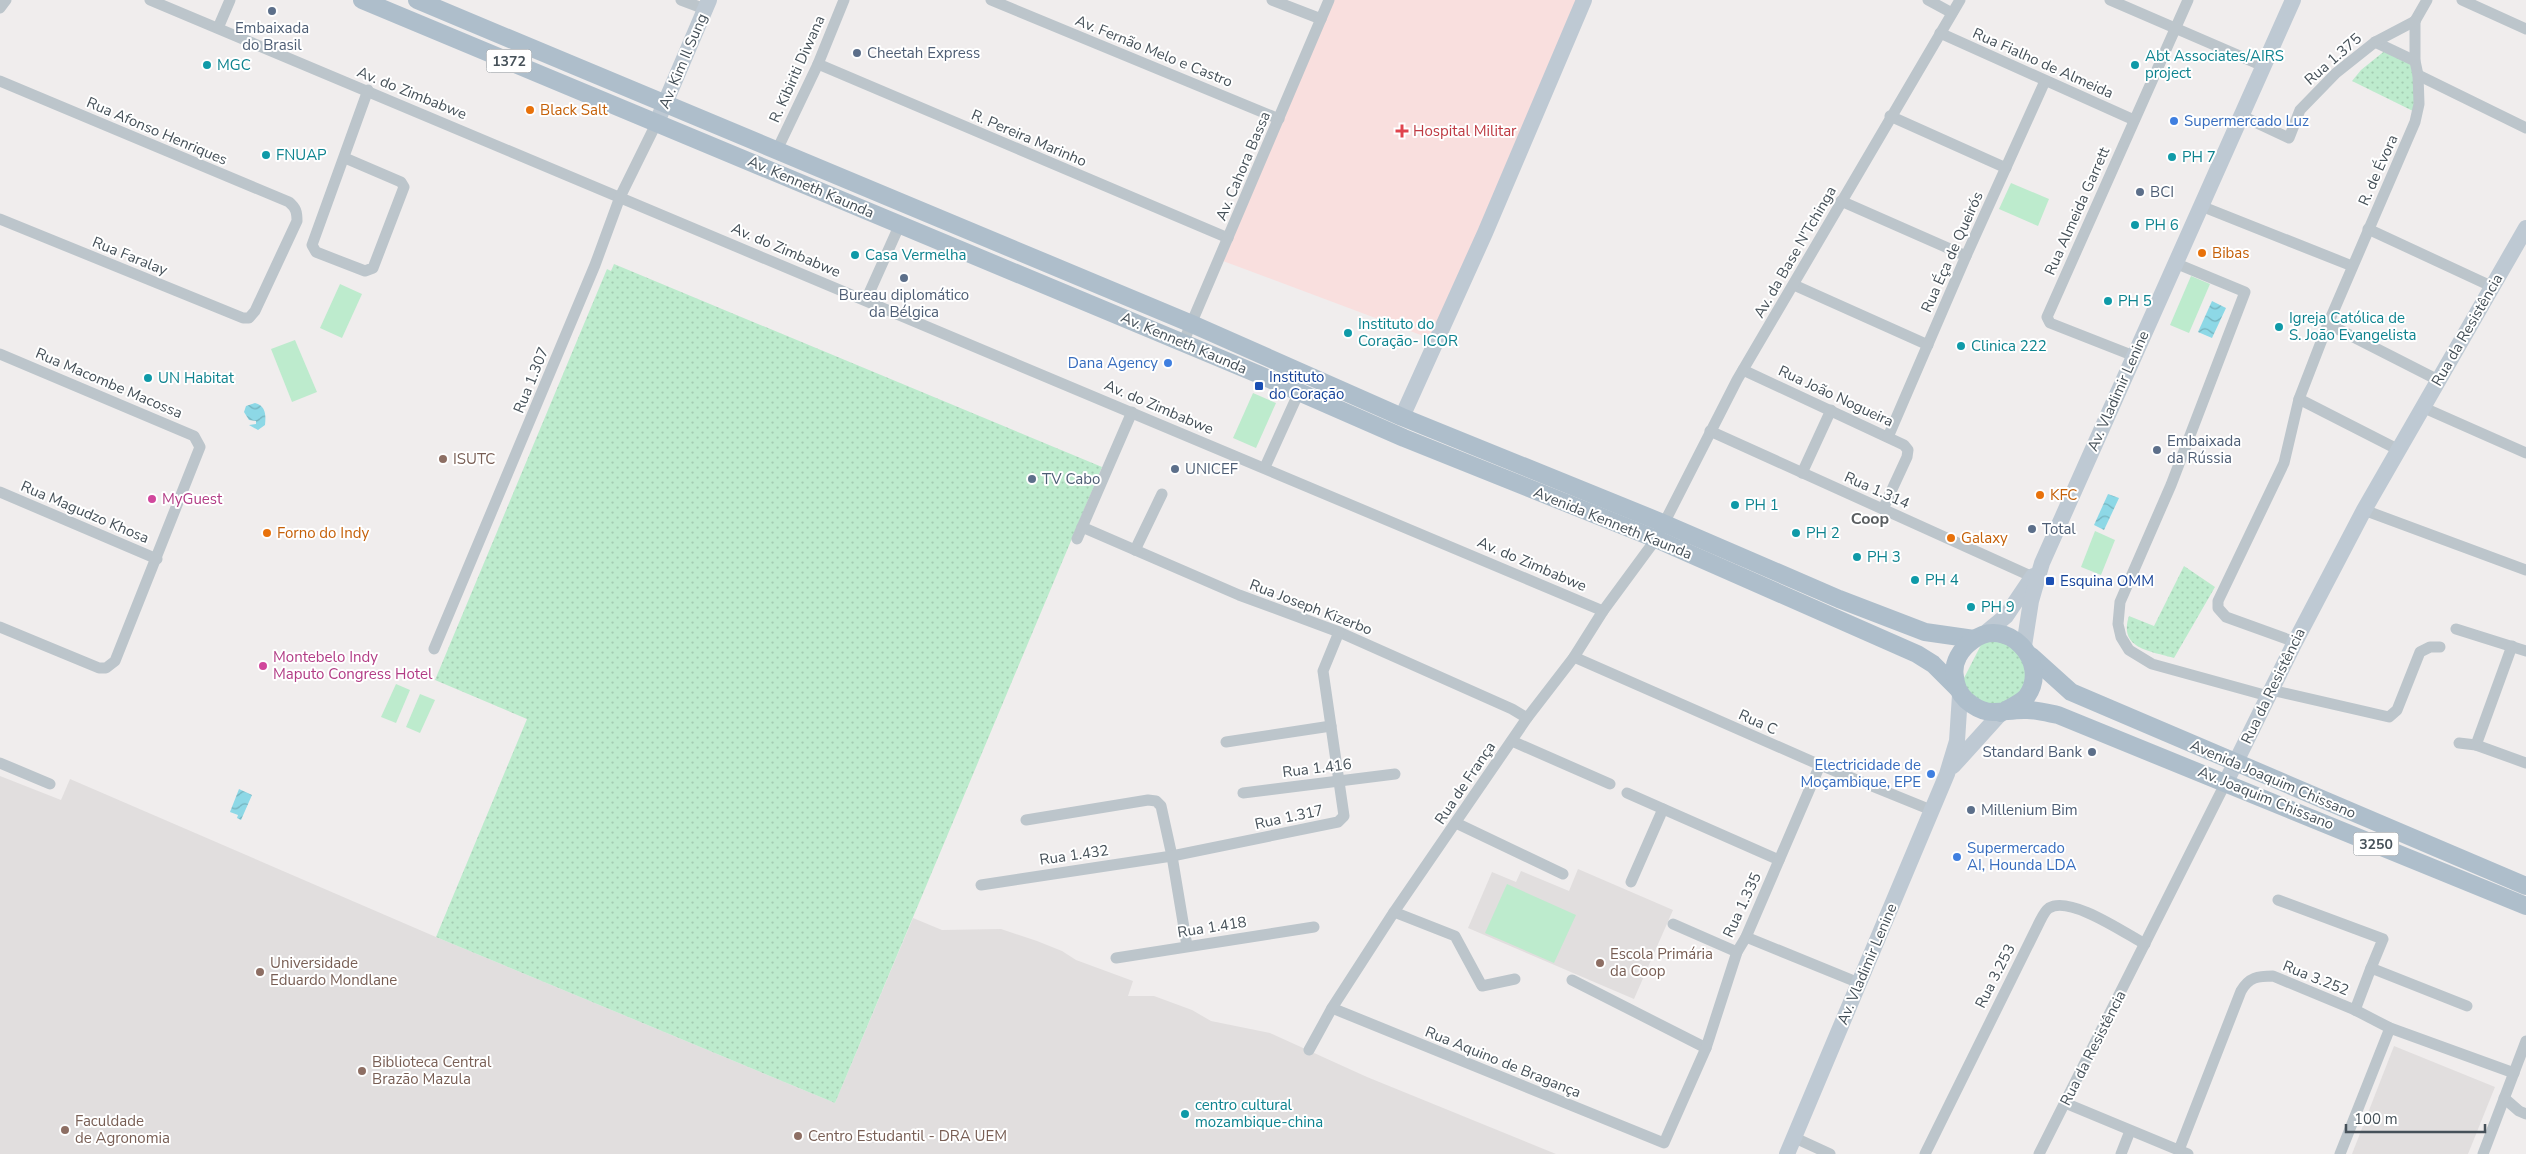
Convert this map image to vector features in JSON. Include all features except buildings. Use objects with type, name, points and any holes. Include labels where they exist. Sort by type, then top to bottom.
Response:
[{"type":"main road","name":"Av. Kenneth Kaunda","points":[[362,0],[1260,375]]},
{"type":"main road","points":[[417,0],[665,105]]},
{"type":"main road","points":[[1402,417],[1481,242],[1584,0]]},
{"type":"main road","name":"Av. Vladimir Lenine","points":[[2027,651],[2031,601],[2038,572],[2240,115],[2293,0]]},
{"type":"main road","name":"Av. Kim Il Sung","points":[[657,122],[707,4]]},
{"type":"main road","name":"Av. Kenneth Kaunda","points":[[665,105],[777,150],[1271,359]]},
{"type":"main road","name":"Rua da Resistência","points":[[2226,782],[2294,642],[2364,510],[2526,228]]},
{"type":"main road","name":"Avenida Kenneth Kaunda","points":[[1271,359],[1402,417],[1663,523],[1839,599],[1924,632],[1979,637]]},
{"type":"main road","name":"Avenida Kenneth Kaunda","points":[[1260,375],[1404,438],[1656,539],[1917,654],[1934,664],[1958,691]]},
{"type":"main road","name":"Av. Vladimir Lenine","points":[[1979,637],[2006,616],[2038,572]]},
{"type":"main road","points":[[2005,635],[2012,638],[2027,651],[2034,677],[2027,697],[2001,713],[1978,710],[1958,691],[1954,674],[1956,660],[1963,648],[1979,637],[2005,635]]},
{"type":"main road","name":"Avenida Joaquim Chissano","points":[[2027,651],[2071,692],[2235,764],[2526,886]]},
{"type":"main road","name":"Av. Vladimir Lenine","points":[[1787,1154],[1947,774],[1957,740],[1958,691]]},
{"type":"main road","name":"Av. Joaquim Chissano","points":[[2001,713],[2027,710],[2058,715],[2526,906]]},
{"type":"main road","name":"Av. Vladimir Lenine","points":[[1947,774],[1971,744],[2001,713]]},
{"type":"street","points":[[0,8],[6,0]]},
{"type":"street","name":"Av. do Zimbabwe","points":[[150,0],[1265,467],[1603,611]]},
{"type":"street","points":[[218,28],[230,0]]},
{"type":"street","points":[[681,0],[707,4]]},
{"type":"street","name":"R. Kibiriti Diwana","points":[[777,150],[818,64],[844,0]]},
{"type":"street","name":"Av. Fernão Melo e Castro","points":[[991,0],[1279,119]]},
{"type":"street","points":[[1272,0],[1321,20]]},
{"type":"street","name":"Av. Cahora Bassa","points":[[1183,343],[1329,0]]},
{"type":"street","points":[[1928,0],[1952,14]]},
{"type":"street","name":"Av. da Base N'Tchinga","points":[[1656,539],[1743,370],[1794,286],[1890,116],[1960,0]]},
{"type":"street","points":[[2110,0],[2262,66]]},
{"type":"street","name":"Rua Almeida Garrett","points":[[2134,356],[2050,323],[2047,317],[2188,0]]},
{"type":"street","points":[[2415,21],[2427,0]]},
{"type":"street","points":[[2462,0],[2526,29]]},
{"type":"street","name":"Rua 1.375","points":[[2240,115],[2289,138],[2300,110],[2336,73],[2375,42],[2415,21]]},
{"type":"street","name":"R. de Évora","points":[[2294,642],[2226,617],[2218,608],[2218,601],[2284,463],[2290,446],[2300,399],[2328,324],[2415,122],[2419,104],[2418,75],[2415,61],[2415,21]]},
{"type":"street","name":"Rua Fialho de Almeida","points":[[1940,33],[2134,120]]},
{"type":"street","points":[[2375,42],[2415,61]]},
{"type":"street","name":"R. Pereira Marinho","points":[[818,64],[1228,238]]},
{"type":"street","points":[[2418,75],[2526,128]]},
{"type":"street","name":"Rua Afonso Henriques","points":[[0,81],[295,206],[297,221],[255,311],[249,318]]},
{"type":"street","name":"Rua Éça de Queirós","points":[[1888,437],[1966,256],[2045,81]]},
{"type":"street","points":[[345,158],[401,182],[404,187],[373,268],[365,271],[316,252],[312,248],[368,90]]},
{"type":"street","points":[[1890,116],[2006,168]]},
{"type":"street","name":"Rua 1.307","points":[[434,649],[594,265],[620,197],[657,122]]},
{"type":"street","points":[[1841,201],[1966,256]]},
{"type":"street","points":[[2201,206],[2352,266]]},
{"type":"street","name":"Rua Faralay","points":[[0,219],[243,318],[249,318]]},
{"type":"street","points":[[866,300],[900,224]]},
{"type":"street","points":[[2368,229],[2493,287]]},
{"type":"street","points":[[2175,263],[2245,292],[2171,485],[2120,602],[2118,624],[2121,637],[2130,650],[2152,664],[2270,693],[2389,717],[2396,710],[2420,652],[2430,647],[2440,647]]},
{"type":"street","points":[[1794,286],[1928,345]]},
{"type":"street","points":[[2328,324],[2438,380]]},
{"type":"street","name":"Rua Macombe Macossa","points":[[0,354],[194,436],[200,447],[157,559]]},
{"type":"street","name":"Rua João Nogueira","points":[[1743,370],[1904,444],[1908,450],[1907,457],[1883,509]]},
{"type":"street","points":[[1265,467],[1299,392]]},
{"type":"street","points":[[2300,399],[2398,449]]},
{"type":"street","points":[[2422,407],[2526,453]]},
{"type":"street","points":[[1802,473],[1831,410]]},
{"type":"street","points":[[1077,539],[1132,412]]},
{"type":"street","name":"Rua 1.314","points":[[1710,431],[1883,509],[2038,572]]},
{"type":"street","name":"Rua Magudzo Khosa","points":[[0,492],[157,559]]},
{"type":"street","points":[[1135,550],[1162,494]]},
{"type":"street","points":[[2364,510],[2526,570]]},
{"type":"street","name":"Rua Joseph Kizerbo","points":[[1082,527],[1239,595],[1339,632],[1512,708],[1527,718]]},
{"type":"street","name":"Rua de França","points":[[1309,1050],[1332,1008],[1394,912],[1527,718],[1574,657],[1603,611],[1656,539]]},
{"type":"street","points":[[0,627],[99,668],[106,668],[115,661],[157,559]]},
{"type":"street","points":[[2456,629],[2526,651]]},
{"type":"street","name":"Rua 1.317","points":[[1172,856],[1338,822],[1344,813],[1324,671],[1339,632]]},
{"type":"street","points":[[2476,745],[2512,646]]},
{"type":"street","name":"Rua C","points":[[1574,657],[1820,765],[1934,805]]},
{"type":"street","points":[[1226,742],[1331,726]]},
{"type":"street","points":[[1512,741],[1610,784]]},
{"type":"street","points":[[2459,742],[2476,745],[2526,764]]},
{"type":"street","points":[[0,763],[50,784]]},
{"type":"street","name":"Rua 1.335","points":[[1664,1143],[1706,1048],[1736,952],[1746,937],[1820,765]]},
{"type":"street","name":"Rua 1.416","points":[[1243,793],[1395,774]]},
{"type":"street","name":"Rua da Resistência","points":[[2039,1154],[2226,782]]},
{"type":"street","points":[[1627,793],[1779,860]]},
{"type":"street","points":[[1026,820],[1148,800],[1156,801],[1164,814],[1187,946]]},
{"type":"street","points":[[1632,882],[1663,809]]},
{"type":"street","points":[[1456,823],[1563,874]]},
{"type":"street","name":"Rua 1.432","points":[[981,885],[1172,856]]},
{"type":"street","points":[[2278,900],[2383,940],[2355,1010]]},
{"type":"street","name":"Rua 3.253","points":[[1925,1154],[2035,929],[2049,908],[2061,905],[2076,907],[2146,944]]},
{"type":"street","points":[[1394,912],[1455,936],[1482,986],[1515,978]]},
{"type":"street","points":[[1673,924],[1736,952]]},
{"type":"street","name":"Rua 1.418","points":[[1116,958],[1314,927]]},
{"type":"street","points":[[1746,937],[1859,984]]},
{"type":"street","points":[[2371,968],[2466,1006]]},
{"type":"street","name":"Rua 3.252","points":[[2183,1152],[2246,981],[2260,976],[2273,976],[2355,1010],[2390,1028],[2514,1073]]},
{"type":"street","points":[[1572,980],[1706,1048]]},
{"type":"street","name":"Rua Aquino de Bragança","points":[[1332,1008],[1664,1143]]},
{"type":"street","points":[[2340,1154],[2390,1028]]},
{"type":"street","points":[[2485,1154],[2526,1040]]},
{"type":"street","points":[[2504,1098],[2519,1111],[2526,1114]]},
{"type":"street","points":[[2065,1103],[2183,1152]]},
{"type":"street","points":[[2121,1154],[2130,1131]]},
{"type":"street","points":[[1793,1137],[1830,1154]]},
{"type":"shaded area","name":"Hospital Militar","points":[[1334,0],[1582,0],[1434,340],[1223,261]]},
{"type":"shaded area","name":"Universidade Eduardo Mondlane","points":[[0,776],[61,800],[70,779],[436,937],[835,1103],[913,918],[942,930],[1001,929],[1037,941],[1062,951],[1076,960],[1133,981],[1128,996],[1154,996],[1192,1010],[1211,1021],[1270,1033],[1367,1077],[1556,1154],[0,1154]]},
{"type":"shaded area","name":"Escola Primária da Coop","points":[[1578,869],[1673,910],[1634,999],[1468,928],[1492,872],[1516,882],[1521,871],[1569,891]]},
{"type":"shaded area","points":[[2394,1046],[2495,1087],[2468,1154],[2352,1154]]},
{"type":"green space","points":[[2387,49],[2412,63],[2416,94],[2413,111],[2352,81],[2361,70]]},
{"type":"green space","points":[[2011,183],[2049,199],[2038,226],[1999,209]]},
{"type":"green space","points":[[614,264],[1102,467],[835,1103],[436,937],[527,719],[435,680],[607,269],[611,271]]},
{"type":"green space","points":[[2191,276],[2210,284],[2189,333],[2170,325]]},
{"type":"green space","points":[[340,284],[362,294],[342,338],[320,328]]},
{"type":"green space","points":[[295,340],[317,392],[292,402],[271,349]]},
{"type":"green space","points":[[1253,393],[1276,403],[1256,448],[1233,438]]},
{"type":"green space","points":[[2095,531],[2115,540],[2101,575],[2081,567]]},
{"type":"green space","points":[[2184,566],[2215,587],[2174,658],[2139,647],[2128,636],[2129,616],[2154,626]]},
{"type":"green space","points":[[2008,633],[2030,672],[2016,701],[1996,715],[1963,686],[1964,678],[1983,641]]},
{"type":"green space","points":[[396,684],[410,690],[396,723],[381,717]]},
{"type":"green space","points":[[420,694],[435,700],[420,733],[406,727]]},
{"type":"green space","points":[[1507,884],[1576,915],[1554,963],[1485,933]]},
{"type":"water","points":[[2212,301],[2226,308],[2212,338],[2198,332]]},
{"type":"water","points":[[255,403],[261,406],[265,414],[265,425],[258,430],[249,425],[256,424],[256,421],[249,420],[244,412],[246,406]]},
{"type":"water","points":[[2108,494],[2119,498],[2104,530],[2094,525]]},
{"type":"water","points":[[239,789],[252,795],[241,820],[237,818],[238,815],[230,812]]},
{"type":"place","name":"Embaixada do Brasil","points":[[272,11]]},
{"type":"place","name":"Cheetah Express","points":[[857,53]]},
{"type":"place","name":"MGC","points":[[207,65]]},
{"type":"place","name":"Abt Associates/AIRS project","points":[[2135,65]]},
{"type":"place","name":"Black Salt","points":[[530,110]]},
{"type":"place","name":"Supermercado Luz","points":[[2174,121]]},
{"type":"place","name":"Hospital Militar","points":[[1402,131]]},
{"type":"place","name":"FNUAP","points":[[266,155]]},
{"type":"place","name":"PH 7","points":[[2172,157]]},
{"type":"place","name":"BCI","points":[[2140,192]]},
{"type":"place","name":"PH 6","points":[[2135,225]]},
{"type":"place","name":"Bibas","points":[[2202,253]]},
{"type":"place","name":"Casa Vermelha","points":[[855,255]]},
{"type":"place","name":"Bureau diplomático da Bélgica","points":[[904,278]]},
{"type":"place","name":"PH 5","points":[[2108,301]]},
{"type":"place","name":"Igreja Católica de S. João Evangelista","points":[[2279,327]]},
{"type":"place","name":"Instituto do Coração- ICOR","points":[[1348,333]]},
{"type":"place","name":"Clinica 222","points":[[1961,346]]},
{"type":"place","name":"Dana Agency","points":[[1168,363]]},
{"type":"place","name":"UN Habitat","points":[[148,378]]},
{"type":"place","name":"Instituto do Coração","points":[[1259,386]]},
{"type":"place","name":"Embaixada da Rússia","points":[[2157,450]]},
{"type":"place","name":"ISUTC","points":[[443,459]]},
{"type":"place","name":"UNICEF","points":[[1175,469]]},
{"type":"place","name":"TV Cabo","points":[[1032,479]]},
{"type":"place","name":"KFC","points":[[2040,495]]},
{"type":"place","name":"MyGuest","points":[[152,499]]},
{"type":"place","name":"PH 1","points":[[1735,505]]},
{"type":"place","name":"Total","points":[[2032,529]]},
{"type":"place","name":"Forno do Indy","points":[[267,533]]},
{"type":"place","name":"PH 2","points":[[1796,533]]},
{"type":"place","name":"Galaxy","points":[[1951,538]]},
{"type":"place","name":"PH 3","points":[[1857,557]]},
{"type":"place","name":"PH 4","points":[[1915,580]]},
{"type":"place","name":"Esquina OMM","points":[[2050,581]]},
{"type":"place","name":"PH 9","points":[[1971,607]]},
{"type":"place","name":"Montebelo Indy Maputo Congress Hotel","points":[[263,666]]},
{"type":"place","name":"Standard Bank","points":[[2092,752]]},
{"type":"place","name":"Electricidade de Moçambique, EPE","points":[[1931,774]]},
{"type":"place","name":"Millenium Bim","points":[[1971,810]]},
{"type":"place","name":"Supermercado AI, Hounda LDA","points":[[1957,857]]},
{"type":"place","name":"Escola Primária da Coop","points":[[1600,963]]},
{"type":"place","name":"Universidade Eduardo Mondlane","points":[[260,972]]},
{"type":"place","name":"Biblioteca Central Brazão Mazula","points":[[362,1071]]},
{"type":"place","name":"centro cultural mozambique-china","points":[[1185,1114]]},
{"type":"place","name":"Faculdade de Agronomia","points":[[65,1130]]},
{"type":"place","name":"Centro Estudantil - DRA UEM","points":[[798,1136]]},
{"type":"district","name":"Coop","points":[[1870,518]]}]
